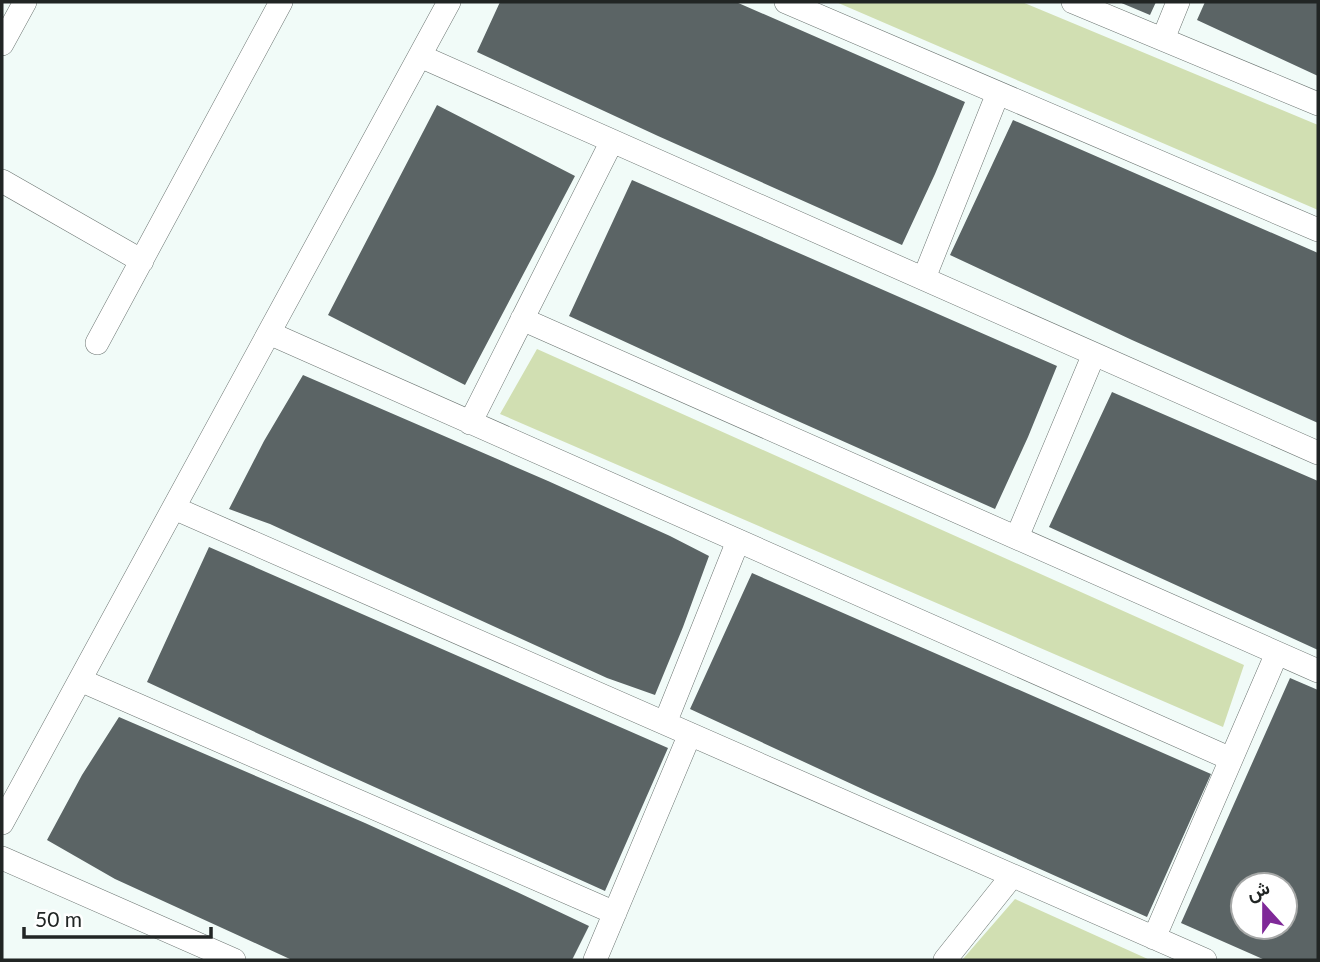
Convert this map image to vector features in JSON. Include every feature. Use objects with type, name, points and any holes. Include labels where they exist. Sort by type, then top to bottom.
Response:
[{"type":"street","points":[[2,44],[25,2]]},
{"type":"street","points":[[97,343],[281,2]]},
{"type":"street","points":[[2,823],[449,2]]},
{"type":"street","points":[[786,2],[1318,230]]},
{"type":"street","points":[[1073,2],[1318,104]]},
{"type":"street","points":[[1163,39],[1178,2]]},
{"type":"street","points":[[419,56],[1318,453]]},
{"type":"street","points":[[924,278],[998,93]]},
{"type":"street","points":[[470,423],[612,141]]},
{"type":"street","points":[[2,181],[142,261]]},
{"type":"street","points":[[522,319],[1318,671]]},
{"type":"street","points":[[269,333],[1231,759]]},
{"type":"street","points":[[1017,537],[1094,354]]},
{"type":"street","points":[[174,508],[1205,960]]},
{"type":"street","points":[[665,723],[738,541]]},
{"type":"street","points":[[1154,937],[1277,653]]},
{"type":"street","points":[[80,680],[615,913]]},
{"type":"street","points":[[595,960],[690,734]]},
{"type":"street","points":[[2,858],[234,960]]},
{"type":"street","points":[[945,960],[1012,876]]},
{"type":"green space","points":[[836,2],[1022,2],[1318,125],[1318,210]]},
{"type":"green space","points":[[537,349],[1244,665],[1223,727],[500,414]]},
{"type":"green space","points":[[1015,899],[1150,960],[962,960]]},
{"type":"building","points":[[500,2],[736,2],[965,102],[902,245],[477,52]]},
{"type":"building","points":[[1119,2],[1156,2],[1150,15]]},
{"type":"building","points":[[1205,2],[1318,2],[1318,76],[1197,20]]},
{"type":"building","points":[[437,105],[575,176],[465,385],[328,315]]},
{"type":"building","points":[[1013,120],[1318,253],[1318,423],[950,255]]},
{"type":"building","points":[[632,180],[1057,366],[995,509],[569,316]]},
{"type":"building","points":[[303,375],[548,481],[709,556],[655,695],[607,678],[270,524],[229,509],[264,441]]},
{"type":"building","points":[[1112,392],[1318,481],[1318,650],[1049,527]]},
{"type":"building","points":[[209,547],[668,748],[605,891],[147,682]]},
{"type":"building","points":[[752,573],[1211,774],[1147,917],[690,709]]},
{"type":"building","points":[[1290,678],[1318,690],[1318,960],[1265,960],[1181,923]]},
{"type":"building","points":[[119,717],[365,823],[589,926],[572,960],[292,960],[115,879],[47,840],[82,775]]}]
